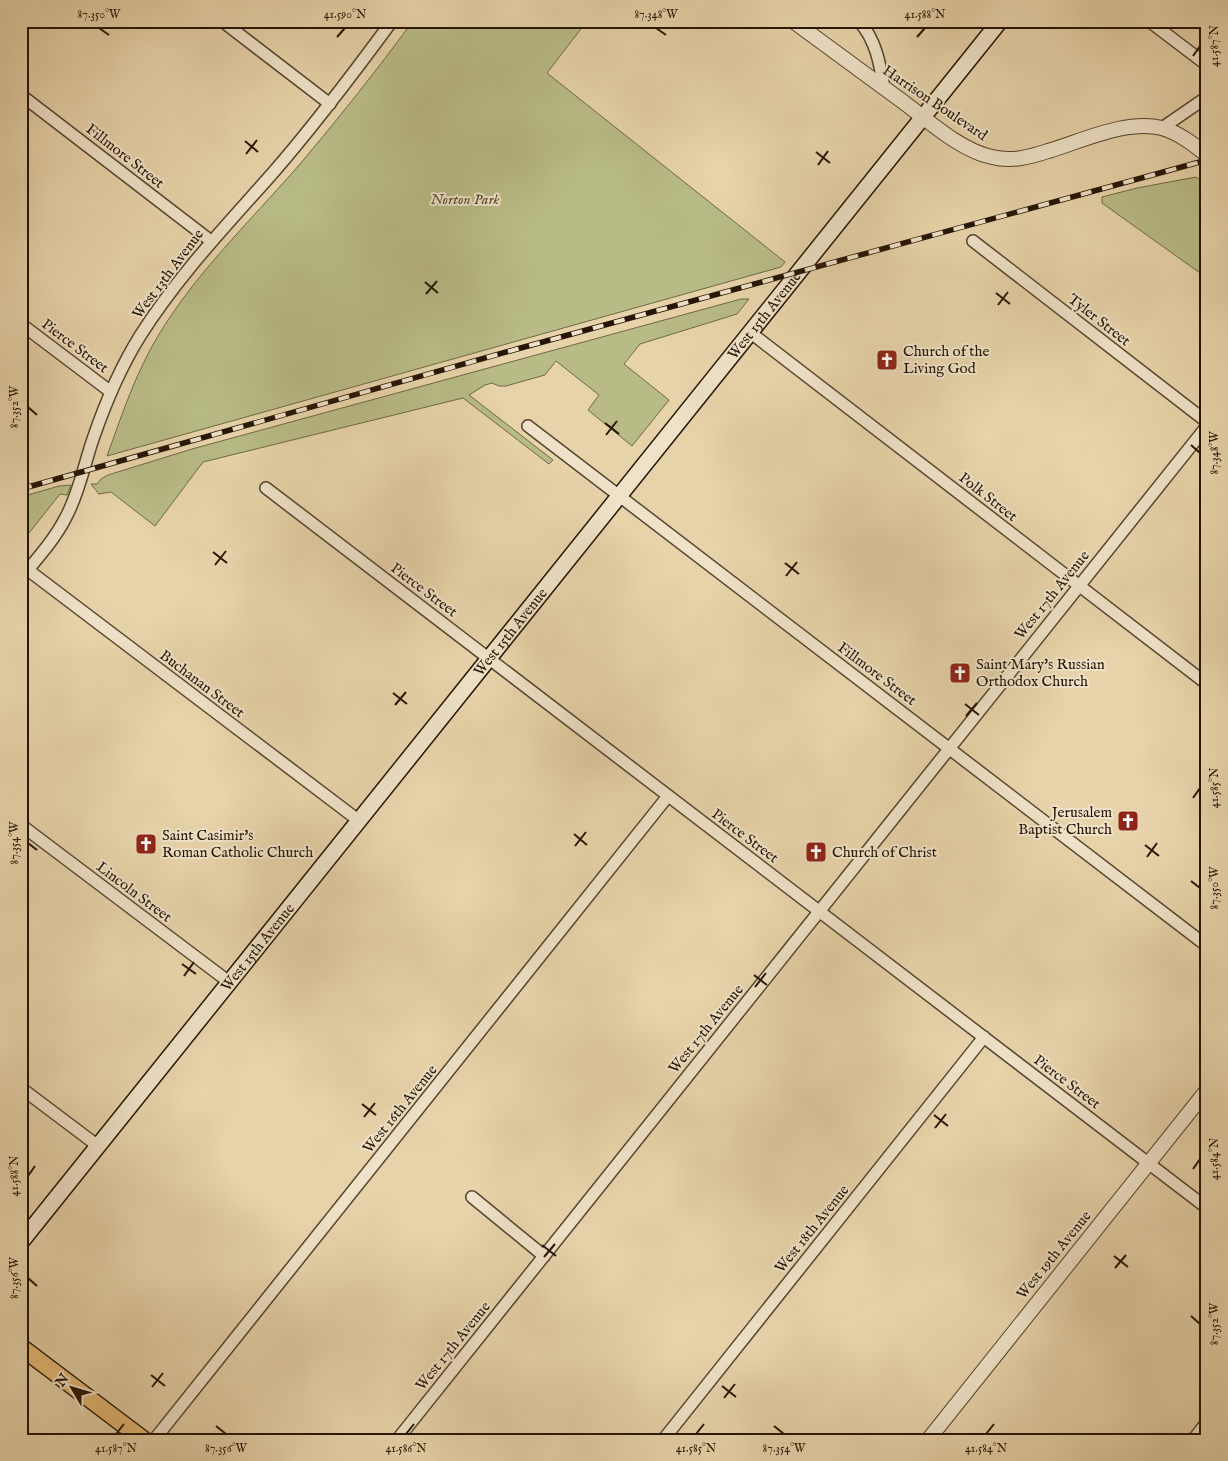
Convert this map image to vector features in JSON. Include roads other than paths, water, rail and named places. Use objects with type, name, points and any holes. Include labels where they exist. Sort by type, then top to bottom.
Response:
[{"type":"main road","name":"West 15th Avenue","points":[[21,1242],[1000,21]]},
{"type":"main road","points":[[21,1347],[144,1440]]},
{"type":"street","points":[[222,21],[330,104]]},
{"type":"street","name":"West 13th Avenue","points":[[25,574],[57,533],[67,516],[79,486],[93,438],[111,392],[140,337],[174,287],[211,241],[272,175],[330,104],[392,21]]},
{"type":"street","name":"Harrison Boulevard","points":[[793,21],[922,116],[980,154],[998,159],[1026,158],[1130,127],[1162,128]]},
{"type":"street","points":[[859,21],[875,46],[884,88]]},
{"type":"street","points":[[1149,21],[1207,65]]},
{"type":"street","name":"Fillmore Street","points":[[21,95],[211,241]]},
{"type":"street","points":[[1162,128],[1207,97]]},
{"type":"street","points":[[1162,128],[1181,136],[1207,155]]},
{"type":"street","name":"Tyler Street","points":[[973,241],[1207,422]]},
{"type":"street","name":"Pierce Street","points":[[21,324],[111,392]]},
{"type":"street","name":"Polk Street","points":[[751,333],[1207,684]]},
{"type":"street","name":"Fillmore Street","points":[[528,426],[1207,946]]},
{"type":"street","name":"West 17th Avenue","points":[[397,1440],[1207,426]]},
{"type":"street","name":"Pierce Street","points":[[266,488],[1207,1208]]},
{"type":"street","name":"Buchanan Street","points":[[25,574],[358,820]]},
{"type":"street","name":"West 16th Avenue","points":[[154,1440],[668,796]]},
{"type":"street","name":"Lincoln Street","points":[[21,825],[229,982]]},
{"type":"street","name":"West 18th Avenue","points":[[662,1440],[984,1037]]},
{"type":"street","points":[[21,1088],[98,1146]]},
{"type":"street","name":"West 19th Avenue","points":[[928,1440],[1207,1090]]},
{"type":"street","points":[[472,1197],[544,1256]]},
{"type":"street","points":[[1192,1440],[1207,1422]]},
{"type":"railway","points":[[21,489],[517,349],[1207,160]]},
{"type":"place","name":"Church of the Living God","points":[[887,360]]},
{"type":"place","name":"Saint Mary's Russian Orthodox Church","points":[[960,673]]},
{"type":"place","name":"Jerusalem Baptist Church","points":[[1128,821]]},
{"type":"place","name":"Saint Casimir's Roman Catholic Church","points":[[146,844]]},
{"type":"place","name":"Church of Christ","points":[[816,852]]},
{"type":"park label","name":"Norton Park","points":[[465,199]]}]
